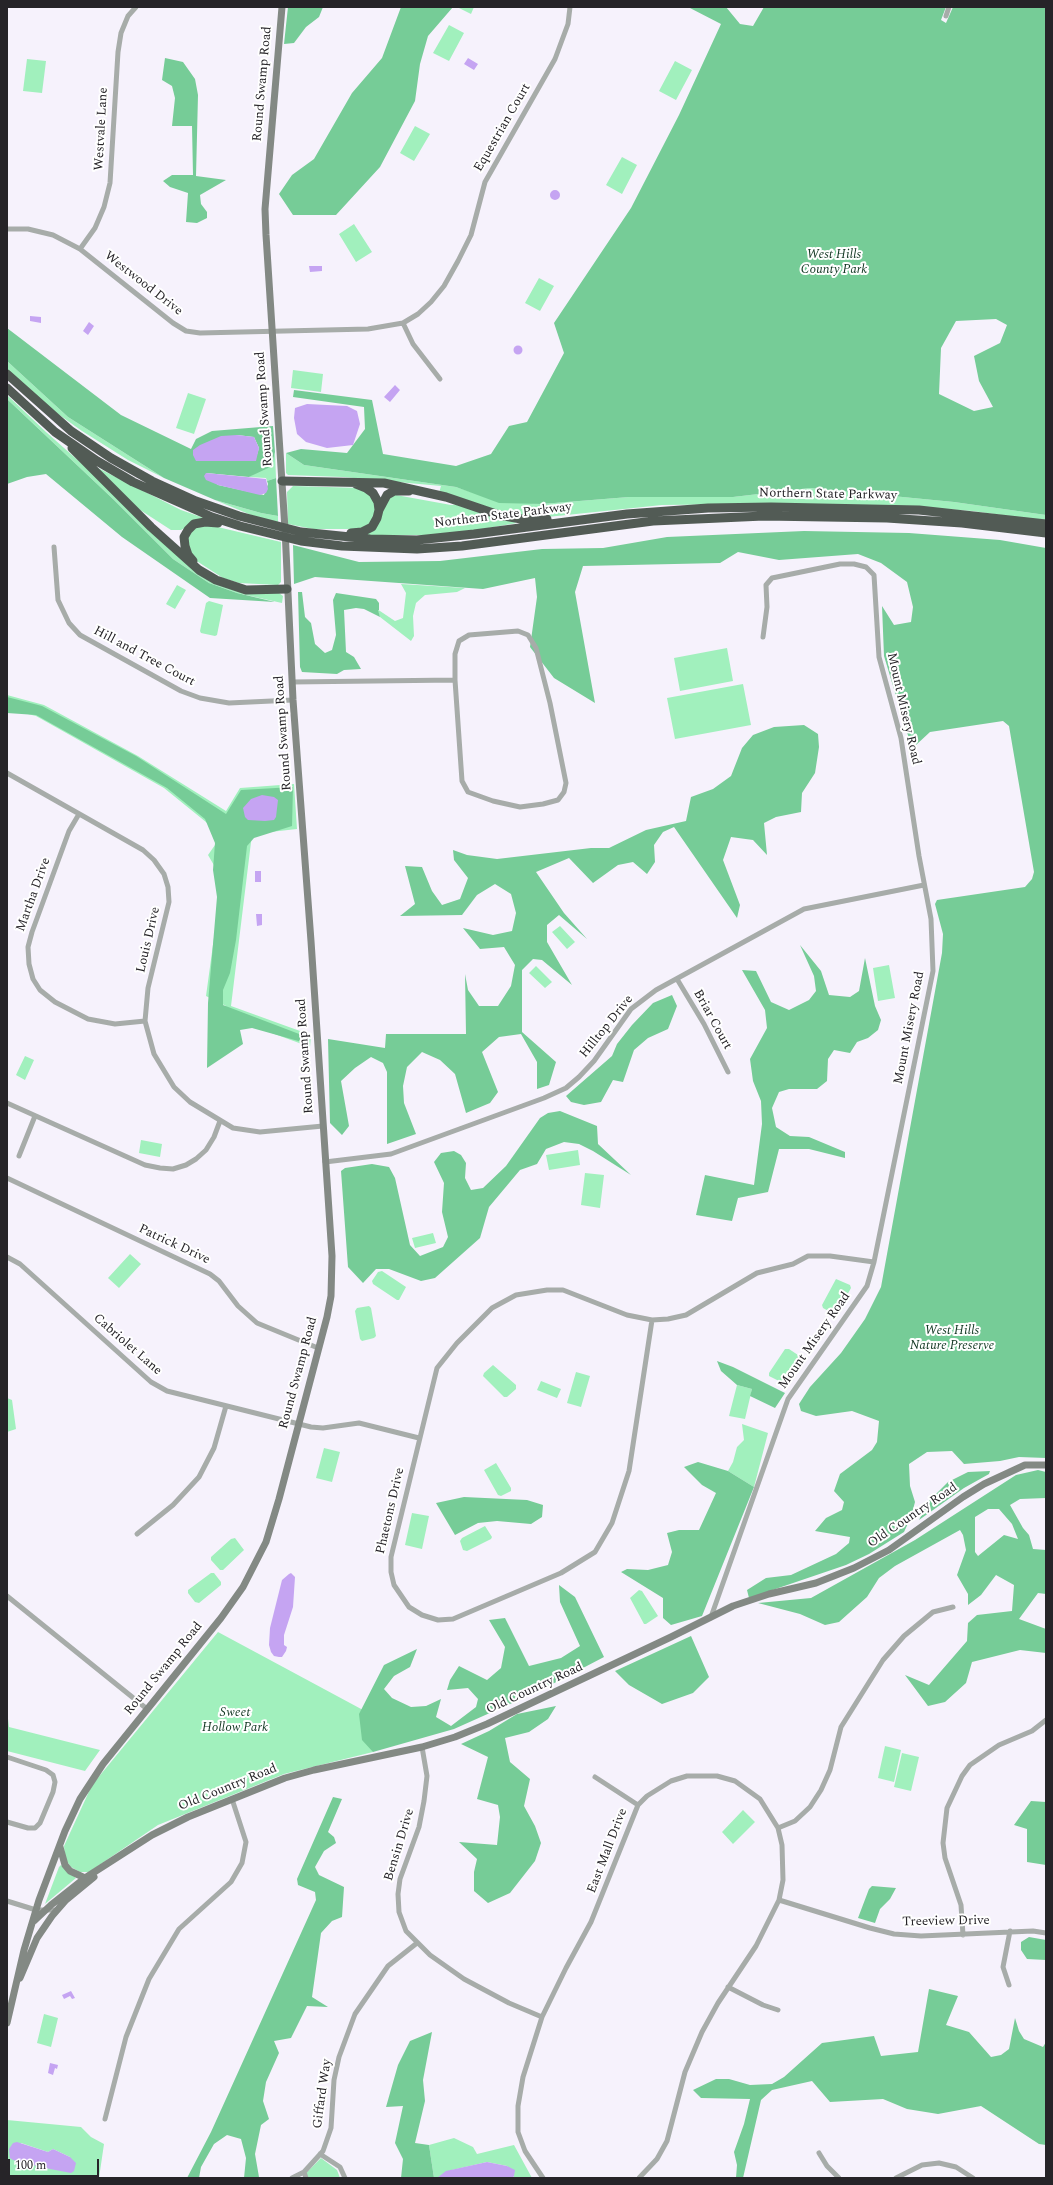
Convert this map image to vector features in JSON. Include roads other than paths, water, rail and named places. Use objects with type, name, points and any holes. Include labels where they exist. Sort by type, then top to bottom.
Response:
[{"type":"highway","name":"Northern State Parkway","points":[[7,374],[71,431],[111,458],[152,481],[196,501],[301,536],[342,546],[417,549],[462,546],[653,521],[764,516],[887,518],[962,523],[1046,533]]},
{"type":"highway","name":"Northern State Parkway","points":[[7,388],[56,432],[97,461],[133,482],[174,502],[240,526],[276,536],[301,536],[315,534],[370,539],[417,540],[606,517],[708,508],[826,507],[960,514],[1046,524]]},
{"type":"highway","points":[[56,432],[151,527],[199,570],[216,580],[246,590],[288,589]]},
{"type":"highway","points":[[282,481],[384,483],[424,491],[511,518],[548,520],[606,517]]},
{"type":"highway","points":[[341,482],[361,485],[370,490],[376,497],[379,510]]},
{"type":"highway","points":[[315,534],[362,532],[375,523],[383,500],[394,492],[424,491]]},
{"type":"highway","points":[[240,526],[205,522],[194,524],[184,537],[188,555],[202,568],[231,582],[246,586],[288,589]]},
{"type":"street","name":"Westvale Lane","points":[[80,249],[95,228],[104,207],[110,184],[118,52],[121,33],[128,16],[136,7]]},
{"type":"street","name":"Round Swamp Road","points":[[7,2020],[31,1924],[59,1845],[75,1808],[90,1782],[221,1618],[243,1587],[258,1561],[273,1523],[327,1317],[332,1277],[310,928],[293,700],[282,481],[265,210],[282,7]]},
{"type":"street","name":"Equestrian Court","points":[[272,331],[368,329],[404,323],[431,302],[444,286],[471,235],[485,182],[555,59],[568,24],[570,7]]},
{"type":"street","points":[[946,16],[949,7]]},
{"type":"street","name":"Westwood Drive","points":[[7,229],[28,230],[53,235],[80,249],[173,323],[186,331],[200,333],[272,331]]},
{"type":"street","points":[[404,323],[413,344],[440,379]]},
{"type":"street","name":"Hill and Tree Court","points":[[54,547],[58,600],[69,623],[80,635],[182,691],[200,698],[229,703],[293,700]]},
{"type":"street","name":"Mount Misery Road","points":[[711,1617],[788,1398],[867,1286],[874,1262],[933,971],[932,919],[924,885],[901,738],[878,657],[874,575],[866,567],[854,564],[840,564],[772,578],[766,585],[767,607],[763,637]]},
{"type":"street","points":[[518,631],[528,635],[536,648],[566,783],[564,792],[558,800],[543,804],[520,807],[494,802],[468,792],[462,781],[455,680],[454,654],[459,641],[470,635],[518,631]]},
{"type":"street","points":[[292,682],[455,680]]},
{"type":"street","name":"Louis Drive","points":[[7,773],[144,850],[154,860],[164,874],[168,887],[169,902],[148,988],[146,1021],[154,1054],[174,1087],[190,1102],[233,1128],[260,1132],[323,1126]]},
{"type":"street","name":"Martha Drive","points":[[79,814],[69,831],[32,932],[28,947],[29,964],[33,979],[40,990],[55,1002],[88,1019],[115,1024],[146,1021]]},
{"type":"street","name":"Hilltop Drive","points":[[325,1162],[365,1158],[408,1148],[544,1098],[566,1088],[594,1061],[632,1010],[656,990],[804,909],[924,885]]},
{"type":"street","name":"Briar Court","points":[[677,979],[704,1024],[728,1072]]},
{"type":"street","points":[[7,1103],[145,1165],[160,1168],[173,1168],[186,1165],[196,1159],[206,1150],[214,1137],[220,1121]]},
{"type":"street","points":[[19,1156],[35,1116]]},
{"type":"street","name":"Patrick Drive","points":[[7,1178],[210,1274],[219,1281],[238,1306],[257,1323],[318,1348]]},
{"type":"street","name":"Phaetons Drive","points":[[652,1320],[628,1471],[612,1523],[595,1552],[561,1573],[453,1619],[438,1620],[409,1607],[394,1585],[391,1572],[391,1557],[398,1520],[437,1368],[457,1343],[492,1308],[516,1295],[532,1292],[563,1290],[627,1315],[652,1320],[686,1315],[757,1273],[793,1264],[808,1256],[830,1256],[874,1262]]},
{"type":"street","name":"Cabriolet Lane","points":[[7,1257],[20,1264],[151,1382],[167,1392],[298,1424],[323,1428],[359,1423],[419,1438]]},
{"type":"street","points":[[137,1534],[173,1505],[199,1477],[214,1448],[226,1406]]},
{"type":"street","name":"Old Country Road","points":[[31,1924],[44,1911],[85,1878],[106,1867],[158,1832],[232,1799],[285,1778],[422,1746],[455,1737],[487,1724],[748,1600],[816,1583],[854,1568],[889,1550],[963,1497],[984,1484],[1025,1465],[1046,1465]]},
{"type":"street","points":[[7,1596],[147,1709]]},
{"type":"street","points":[[778,1828],[795,1821],[810,1806],[821,1790],[830,1770],[841,1727],[883,1660],[904,1636],[933,1612],[953,1607]]},
{"type":"street","points":[[963,1935],[961,1905],[945,1858],[942,1843],[947,1808],[962,1776],[970,1765],[999,1745],[1032,1731],[1046,1720]]},
{"type":"street","name":"Bensin Drive","points":[[422,1746],[427,1776],[424,1801],[419,1827],[400,1879],[398,1894],[399,1912],[406,1931],[430,1955],[485,1992],[542,2017]]},
{"type":"street","points":[[7,1757],[46,1770],[53,1775],[55,1782],[53,1792],[40,1823],[35,1828],[28,1828],[7,1822]]},
{"type":"street","points":[[595,1776],[638,1805]]},
{"type":"street","name":"East Mall Drive","points":[[542,2178],[525,2151],[518,2132],[518,2106],[523,2077],[542,2017],[559,1981],[591,1922],[638,1805],[647,1796],[671,1781],[687,1776],[717,1776],[736,1781],[760,1799],[778,1828],[782,1845],[783,1880],[780,1900],[756,1946],[728,1987],[702,2032],[685,2072],[667,2141],[657,2159],[639,2178]]},
{"type":"street","points":[[105,2119],[126,2037],[149,1979],[179,1928],[231,1882],[242,1863],[246,1842],[232,1799]]},
{"type":"street","points":[[59,1845],[65,1865],[70,1871],[85,1878]]},
{"type":"street","points":[[14,1989],[26,1967],[37,1938],[56,1910],[106,1867]]},
{"type":"street","name":"Treeview Drive","points":[[780,1900],[894,1934],[921,1936],[963,1935],[1010,1931],[1033,1931],[1046,1933]]},
{"type":"street","points":[[7,1901],[36,1910],[56,1910]]},
{"type":"street","points":[[1009,1985],[1003,1967],[1010,1931]]},
{"type":"street","name":"Giffard Way","points":[[292,2178],[304,2172],[320,2154],[331,2128],[334,2080],[339,2056],[350,2026],[372,1988],[388,1966],[417,1943]]},
{"type":"street","points":[[728,1987],[763,2005],[778,2010]]},
{"type":"street","points":[[819,2153],[827,2166],[839,2178]]},
{"type":"street","points":[[320,2154],[340,2167],[345,2178]]},
{"type":"street","points":[[896,2178],[922,2165],[939,2163],[956,2166],[973,2178]]},
{"type":"street","points":[[304,2172],[306,2178]]},
{"type":"park label","name":"West Hills County Park","points":[[834,262]]},
{"type":"park label","name":"West Hills Nature Preserve","points":[[952,1338]]},
{"type":"park label","name":"Sweet Hollow Park","points":[[235,1720]]}]
